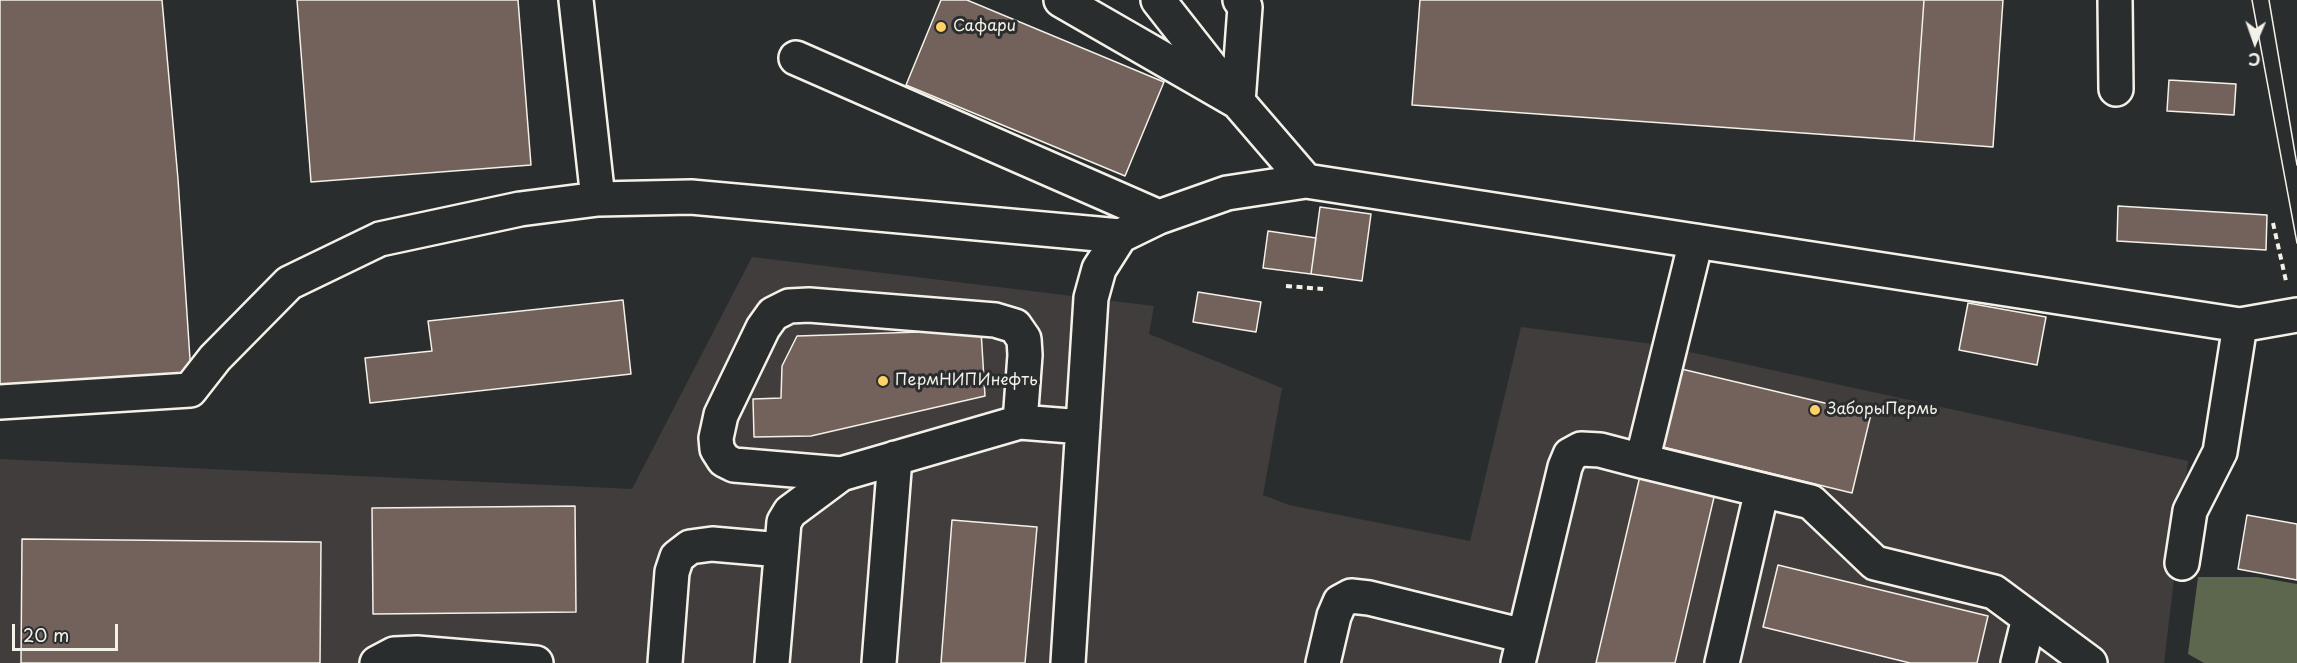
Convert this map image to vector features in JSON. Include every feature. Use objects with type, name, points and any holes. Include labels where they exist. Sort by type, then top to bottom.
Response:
[{"type":"lane","points":[[576,0],[598,199]]},
{"type":"lane","points":[[1061,0],[1238,102]]},
{"type":"lane","points":[[1158,0],[1238,102],[1306,181]]},
{"type":"lane","points":[[2115,0],[2116,89]]},
{"type":"lane","points":[[1238,102],[1245,2]]},
{"type":"lane","points":[[796,58],[1159,217]]},
{"type":"lane","points":[[0,402],[190,390],[214,358],[289,283],[380,239],[520,209],[598,199],[692,197],[1120,236],[1159,217],[1227,193],[1306,181],[2240,325],[2292,302]]},
{"type":"lane","points":[[1068,663],[1091,298],[1099,269],[1120,236]]},
{"type":"lane","points":[[1642,461],[1696,241]]},
{"type":"lane","points":[[841,474],[734,465],[724,460],[717,449],[717,426],[763,328],[773,314],[789,306],[809,305],[995,320],[1015,326],[1024,339],[1026,355],[1020,422]]},
{"type":"lane","points":[[2182,563],[2190,511],[2220,452],[2240,325]]},
{"type":"lane","points":[[772,663],[784,522],[790,512],[841,474],[1020,422],[1083,427]]},
{"type":"lane","points":[[1323,663],[1334,616],[1340,602],[1351,596],[1380,601],[1521,649],[1565,467],[1570,455],[1581,449],[1600,450],[1811,502],[1875,563],[1994,592],[2090,663]]},
{"type":"lane","points":[[879,663],[896,458]]},
{"type":"lane","points":[[1722,663],[1762,490]]},
{"type":"lane","points":[[665,663],[672,572],[677,557],[690,547],[712,544],[781,550]]},
{"type":"lane","points":[[2018,663],[2029,618]]},
{"type":"lane","points":[[377,663],[393,654],[417,653],[536,663]]},
{"type":"path","points":[[2273,223],[2292,302]]},
{"type":"path","points":[[1286,286],[1323,289]]},
{"type":"shaded area","points":[[752,257],[1154,306],[1149,334],[1282,388],[1263,495],[1289,505],[1470,541],[1521,327],[1653,344],[2188,461],[2164,663],[0,663],[0,459],[632,489]]},
{"type":"green space","points":[[2198,577],[2257,577],[2297,584],[2297,663],[2204,663],[2188,654]]},
{"type":"building","points":[[0,0],[162,0],[178,179],[191,374],[0,386]]},
{"type":"building","points":[[297,0],[518,0],[531,165],[311,182]]},
{"type":"building","points":[[941,0],[967,0],[1164,82],[1125,176],[906,85]]},
{"type":"building","points":[[1420,0],[1924,0],[1914,141],[1412,105]]},
{"type":"building","points":[[1924,0],[2003,0],[1993,147],[1914,141]]},
{"type":"building","points":[[2169,80],[2236,84],[2234,115],[2167,111]]},
{"type":"building","points":[[2118,206],[2267,215],[2266,250],[2117,241]]},
{"type":"building","points":[[1320,207],[1371,214],[1362,281],[1311,274]]},
{"type":"building","points":[[1268,231],[1316,238],[1311,274],[1263,268]]},
{"type":"building","points":[[1198,292],[1261,302],[1256,332],[1193,322]]},
{"type":"building","points":[[623,300],[631,374],[370,403],[365,358],[432,351],[428,321]]},
{"type":"building","points":[[1968,303],[2046,317],[2037,365],[1959,350]]},
{"type":"building","name":"ПермНИПИнефть","points":[[981,330],[985,396],[811,436],[754,437],[753,399],[781,398],[782,366],[797,336]]},
{"type":"building","points":[[1673,367],[1871,414],[1852,493],[1655,445]]},
{"type":"building","points":[[1640,476],[1715,493],[1675,663],[1596,663]]},
{"type":"building","points":[[575,506],[576,612],[373,614],[372,508]]},
{"type":"building","points":[[2247,515],[2297,524],[2297,580],[2238,569]]},
{"type":"building","points":[[952,520],[1037,527],[1025,663],[941,663]]},
{"type":"building","points":[[22,539],[321,542],[320,663],[21,663]]},
{"type":"building","points":[[1778,565],[1988,616],[1977,663],[1910,663],[1763,627]]},
{"type":"tram line","points":[[2252,0],[2297,243]]},
{"type":"tram line","points":[[2269,0],[2297,165]]},
{"type":"place","name":"Сафари","points":[[941,27]]},
{"type":"place","name":"ПермНИПИнефть","points":[[883,381]]},
{"type":"place","name":"ЗаборыПермь","points":[[1815,410]]}]
